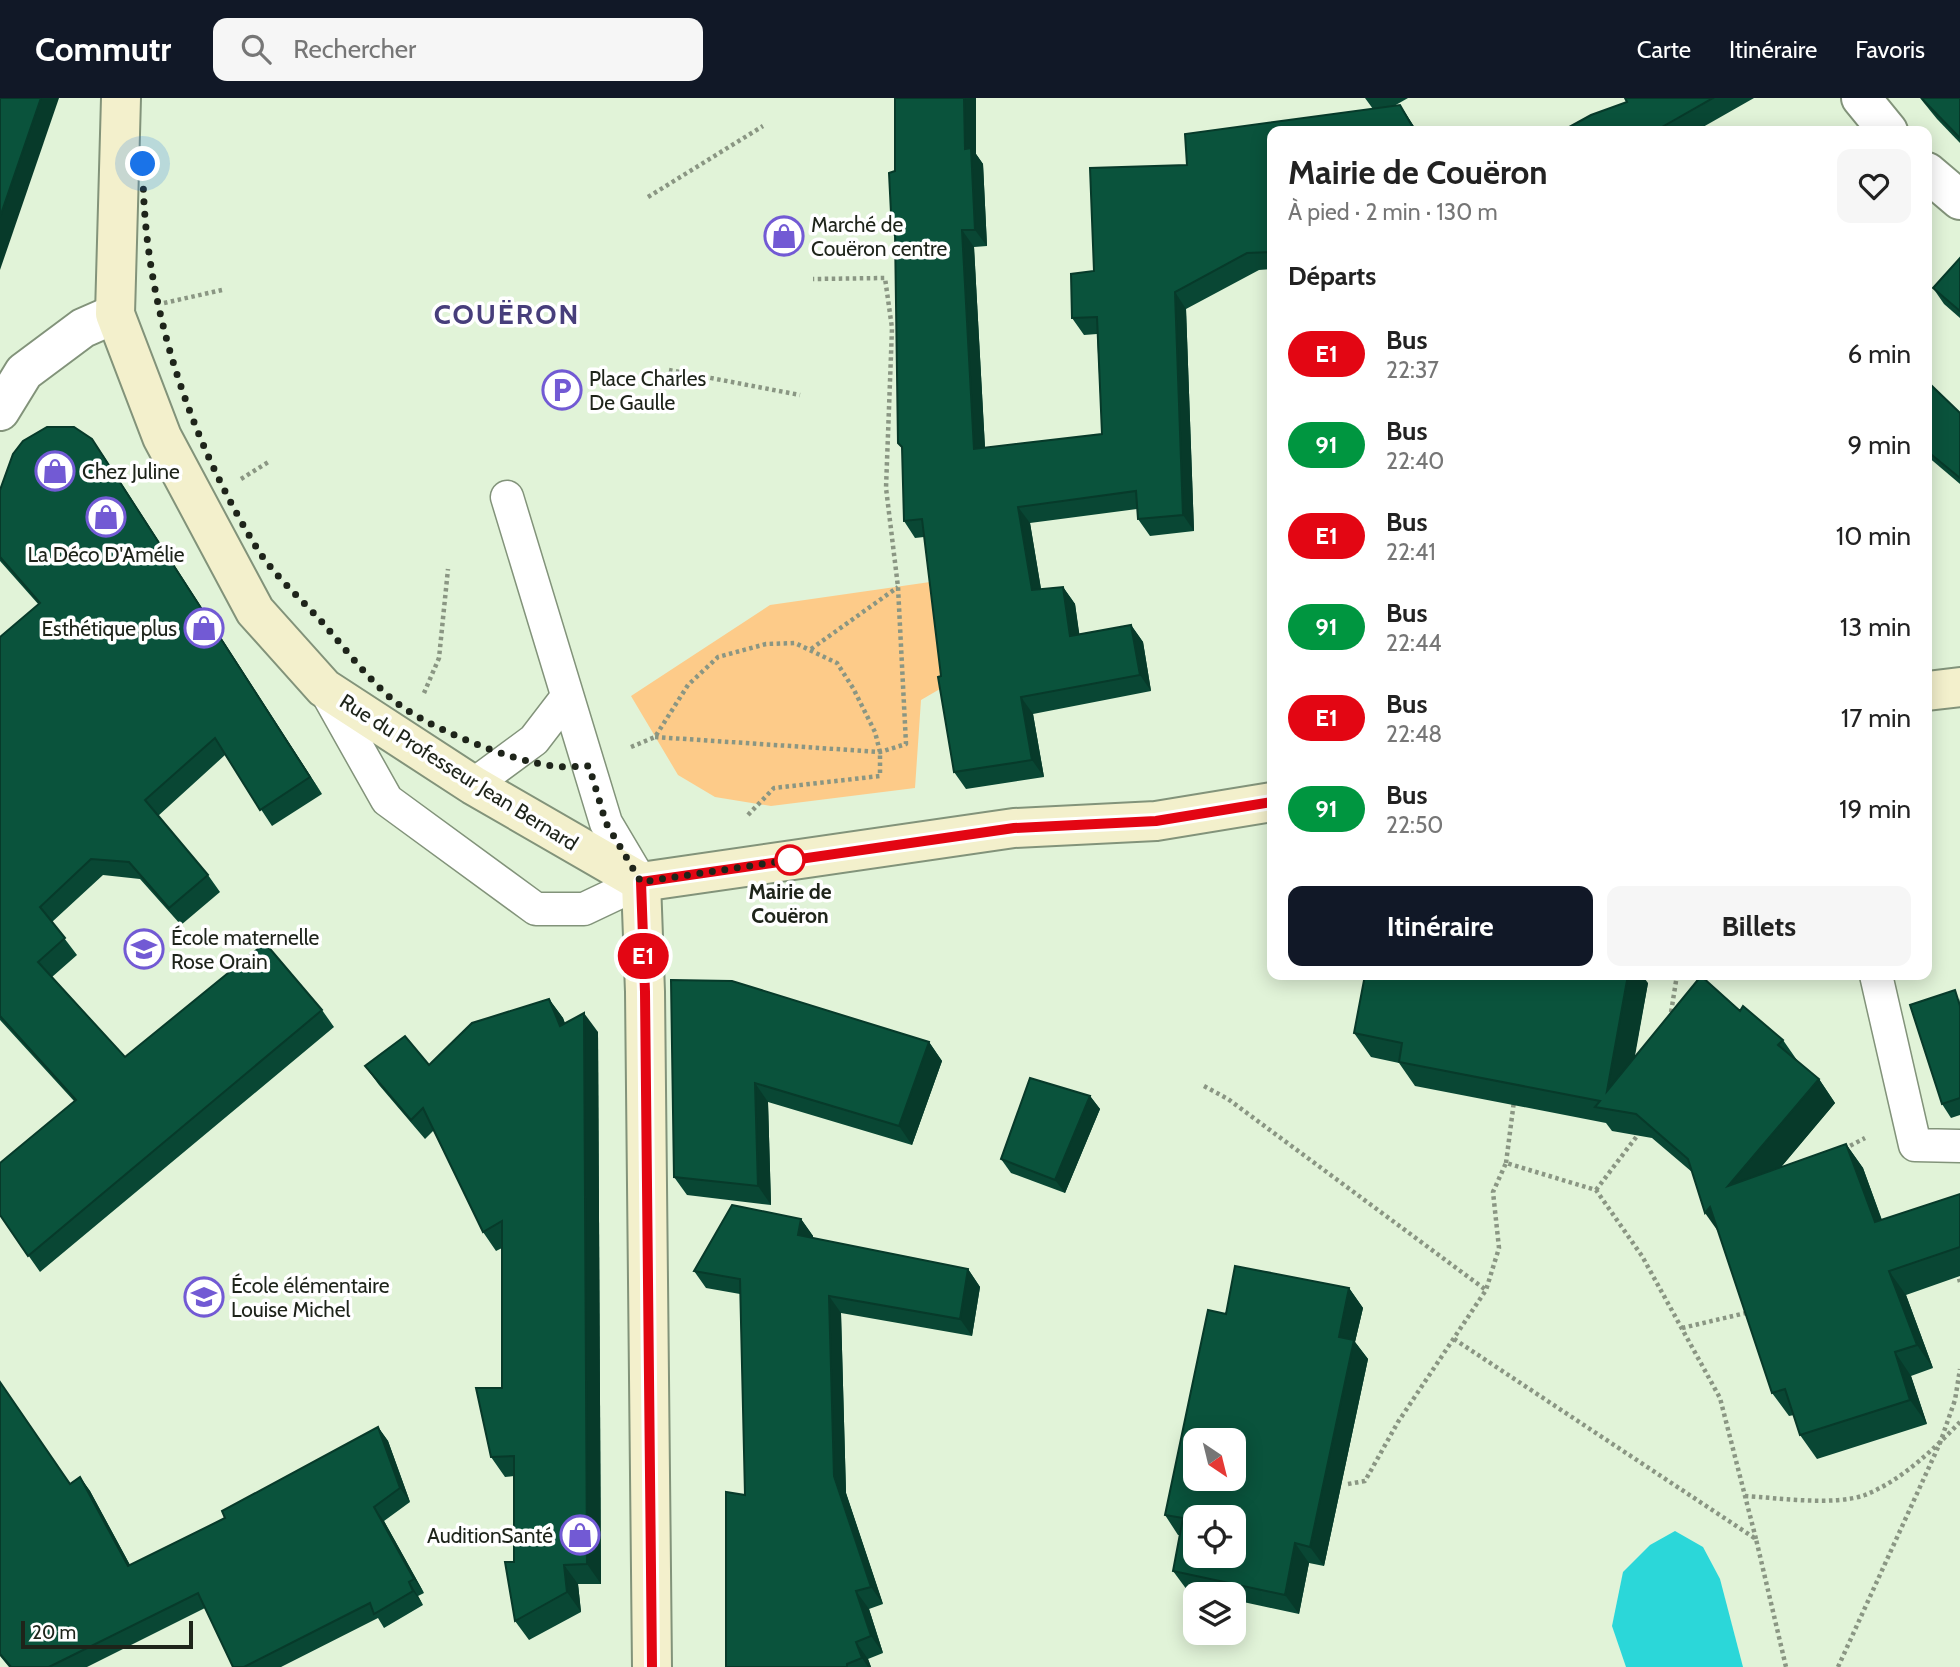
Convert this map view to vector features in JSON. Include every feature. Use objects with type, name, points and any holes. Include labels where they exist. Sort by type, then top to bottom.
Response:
[{"type":"street","points":[[0,411],[24,372],[83,328],[115,314],[121,98]]},
{"type":"street","points":[[1861,98],[1884,126]]},
{"type":"street","points":[[1932,176],[1960,200]]},
{"type":"street","name":"Rue du Professeur Jean Bernard","points":[[115,314],[162,436],[255,611],[324,688],[473,785],[641,882]]},
{"type":"street","points":[[1932,690],[1960,687]]},
{"type":"street","points":[[652,1667],[645,992],[641,882],[1014,828],[1156,821],[1267,803]]},
{"type":"lane","points":[[324,688],[387,800],[536,909],[584,909],[641,882],[606,823],[507,497]]},
{"type":"lane","points":[[473,785],[534,740],[567,697]]},
{"type":"lane","points":[[1877,980],[1915,1145],[1960,1146]]},
{"type":"path","points":[[648,197],[763,126]]},
{"type":"path","points":[[589,766],[655,737],[880,752],[906,744],[898,587],[886,488],[892,328],[885,278],[813,279]]},
{"type":"path","points":[[162,315],[160,304],[222,290]]},
{"type":"path","points":[[669,370],[800,395]]},
{"type":"path","points":[[237,482],[270,461]]},
{"type":"path","points":[[420,702],[439,658],[448,569]]},
{"type":"path","points":[[810,649],[898,587]]},
{"type":"path","points":[[655,737],[688,685],[718,657],[766,644],[796,643],[837,663],[875,732],[880,752],[880,776],[774,788],[748,815],[734,868]]},
{"type":"path","points":[[1669,1024],[1676,980]]},
{"type":"path","points":[[1204,1086],[1228,1099],[1486,1290]]},
{"type":"path","points":[[1348,1484],[1364,1481],[1398,1422],[1486,1290],[1499,1248],[1493,1192],[1506,1163],[1515,1095]]},
{"type":"path","points":[[1840,1151],[1909,1116]]},
{"type":"path","points":[[1596,1190],[1643,1127]]},
{"type":"path","points":[[1506,1163],[1596,1190],[1642,1256],[1720,1398],[1786,1667]]},
{"type":"path","points":[[1957,1270],[1960,1282]]},
{"type":"path","points":[[1682,1328],[1762,1309]]},
{"type":"path","points":[[1454,1339],[1756,1539]]},
{"type":"path","points":[[1838,1667],[1940,1443],[1955,1400],[1960,1369]]},
{"type":"path","points":[[1745,1496],[1821,1500],[1863,1496],[1899,1476],[1940,1443],[1960,1422]]},
{"type":"shaded area","points":[[930,582],[945,686],[921,700],[915,788],[771,806],[715,797],[678,775],[631,696],[770,605]]},
{"type":"water","points":[[1675,1531],[1703,1547],[1720,1579],[1743,1667],[1626,1667],[1612,1626],[1623,1572],[1650,1545]]},
{"type":"building","points":[[0,98],[41,98],[0,217]]},
{"type":"building","points":[[895,98],[964,98],[965,149],[971,148],[975,230],[962,230],[974,449],[1102,434],[1097,317],[1072,318],[1071,274],[1094,271],[1090,168],[1187,165],[1185,134],[1400,105],[1412,126],[1267,126],[1267,252],[1247,253],[1175,292],[1183,515],[1138,519],[1136,491],[1018,507],[1032,590],[1063,587],[1070,636],[1131,625],[1140,675],[1021,697],[1032,760],[954,772],[938,677],[941,676],[922,519],[904,521],[902,447],[898,443],[895,233],[892,233],[889,173],[895,171]]},
{"type":"building","points":[[1625,98],[1713,98],[1664,126],[1571,126],[1591,115],[1627,102]]},
{"type":"building","points":[[1922,98],[1960,98],[1960,138],[1925,102]]},
{"type":"building","points":[[1960,258],[1960,311],[1933,288]]},
{"type":"building","points":[[1932,386],[1960,413],[1960,478],[1932,455]]},
{"type":"building","points":[[47,427],[74,427],[92,439],[310,777],[260,810],[215,738],[145,800],[208,875],[169,908],[129,862],[91,859],[40,907],[65,938],[38,962],[125,1057],[265,943],[322,1010],[28,1256],[0,1215],[0,1163],[76,1100],[0,1016],[0,637],[40,603],[0,557],[0,490],[13,454],[23,441]]},
{"type":"building","points":[[671,980],[732,981],[929,1042],[899,1126],[755,1083],[758,1186],[674,1177]]},
{"type":"building","points":[[1364,980],[1627,980],[1607,1091],[1698,980],[1705,980],[1740,1011],[1743,1006],[1783,1040],[1778,1045],[1819,1079],[1728,1186],[1846,1144],[1875,1222],[1960,1194],[1960,1247],[1889,1271],[1917,1345],[1895,1352],[1910,1400],[1800,1435],[1785,1389],[1772,1393],[1710,1207],[1705,1213],[1688,1159],[1636,1114],[1595,1107],[1600,1101],[1399,1062],[1402,1043],[1354,1033]]},
{"type":"building","points":[[1955,990],[1960,1006],[1960,1098],[1942,1104],[1910,1005]]},
{"type":"building","points":[[549,999],[560,1026],[584,1013],[587,1564],[564,1565],[567,1592],[515,1621],[505,1562],[514,1562],[514,1456],[491,1457],[476,1388],[502,1388],[502,1221],[483,1232],[423,1108],[411,1120],[365,1066],[405,1036],[429,1065],[472,1023]]},
{"type":"building","points":[[1030,1078],[1090,1096],[1055,1180],[1001,1159]]},
{"type":"building","points":[[732,1205],[801,1219],[798,1235],[968,1269],[960,1319],[829,1296],[834,1476],[871,1587],[856,1591],[871,1636],[856,1642],[862,1658],[847,1664],[847,1667],[726,1667],[726,1492],[745,1495],[740,1279],[694,1271]]},
{"type":"building","points":[[1235,1266],[1349,1288],[1339,1337],[1354,1340],[1310,1547],[1295,1543],[1285,1595],[1246,1587],[1246,1582],[1224,1582],[1173,1571],[1183,1518],[1165,1515],[1183,1429],[1183,1491],[1246,1491],[1246,1428],[1183,1428],[1208,1310],[1226,1314]]},
{"type":"building","points":[[0,1382],[70,1484],[80,1477],[128,1566],[225,1518],[222,1511],[378,1427],[400,1488],[374,1507],[414,1579],[409,1582],[413,1591],[374,1614],[370,1603],[244,1667],[233,1667],[198,1593],[49,1667],[11,1667],[0,1654]]},
{"type":"bus line","name":"E1","points":[[652,1667],[648,1198],[641,882],[1014,828],[1156,821],[1267,803]]},
{"type":"place","name":"Marché de Couëron centre","points":[[784,236]]},
{"type":"place","name":"Place Charles De Gaulle","points":[[562,390]]},
{"type":"place","name":"Chez Juline","points":[[55,471]]},
{"type":"place","name":"La Déco D'Amélie","points":[[106,517]]},
{"type":"place","name":"Esthétique plus","points":[[204,628]]},
{"type":"place","name":"Mairie de Couëron","points":[[790,860]]},
{"type":"place","name":"École maternelle Rose Orain","points":[[144,949]]},
{"type":"place","name":"École élémentaire Louise Michel","points":[[204,1297]]},
{"type":"place","name":"AuditionSanté","points":[[580,1535]]},
{"type":"district","name":"COUËRON","points":[[507,314]]},
{"type":"route","points":[[143,164],[142,186],[156,285],[173,361],[203,447],[259,552],[366,673],[393,700],[439,728],[547,765],[589,766],[606,823],[641,882],[790,860]]}]
